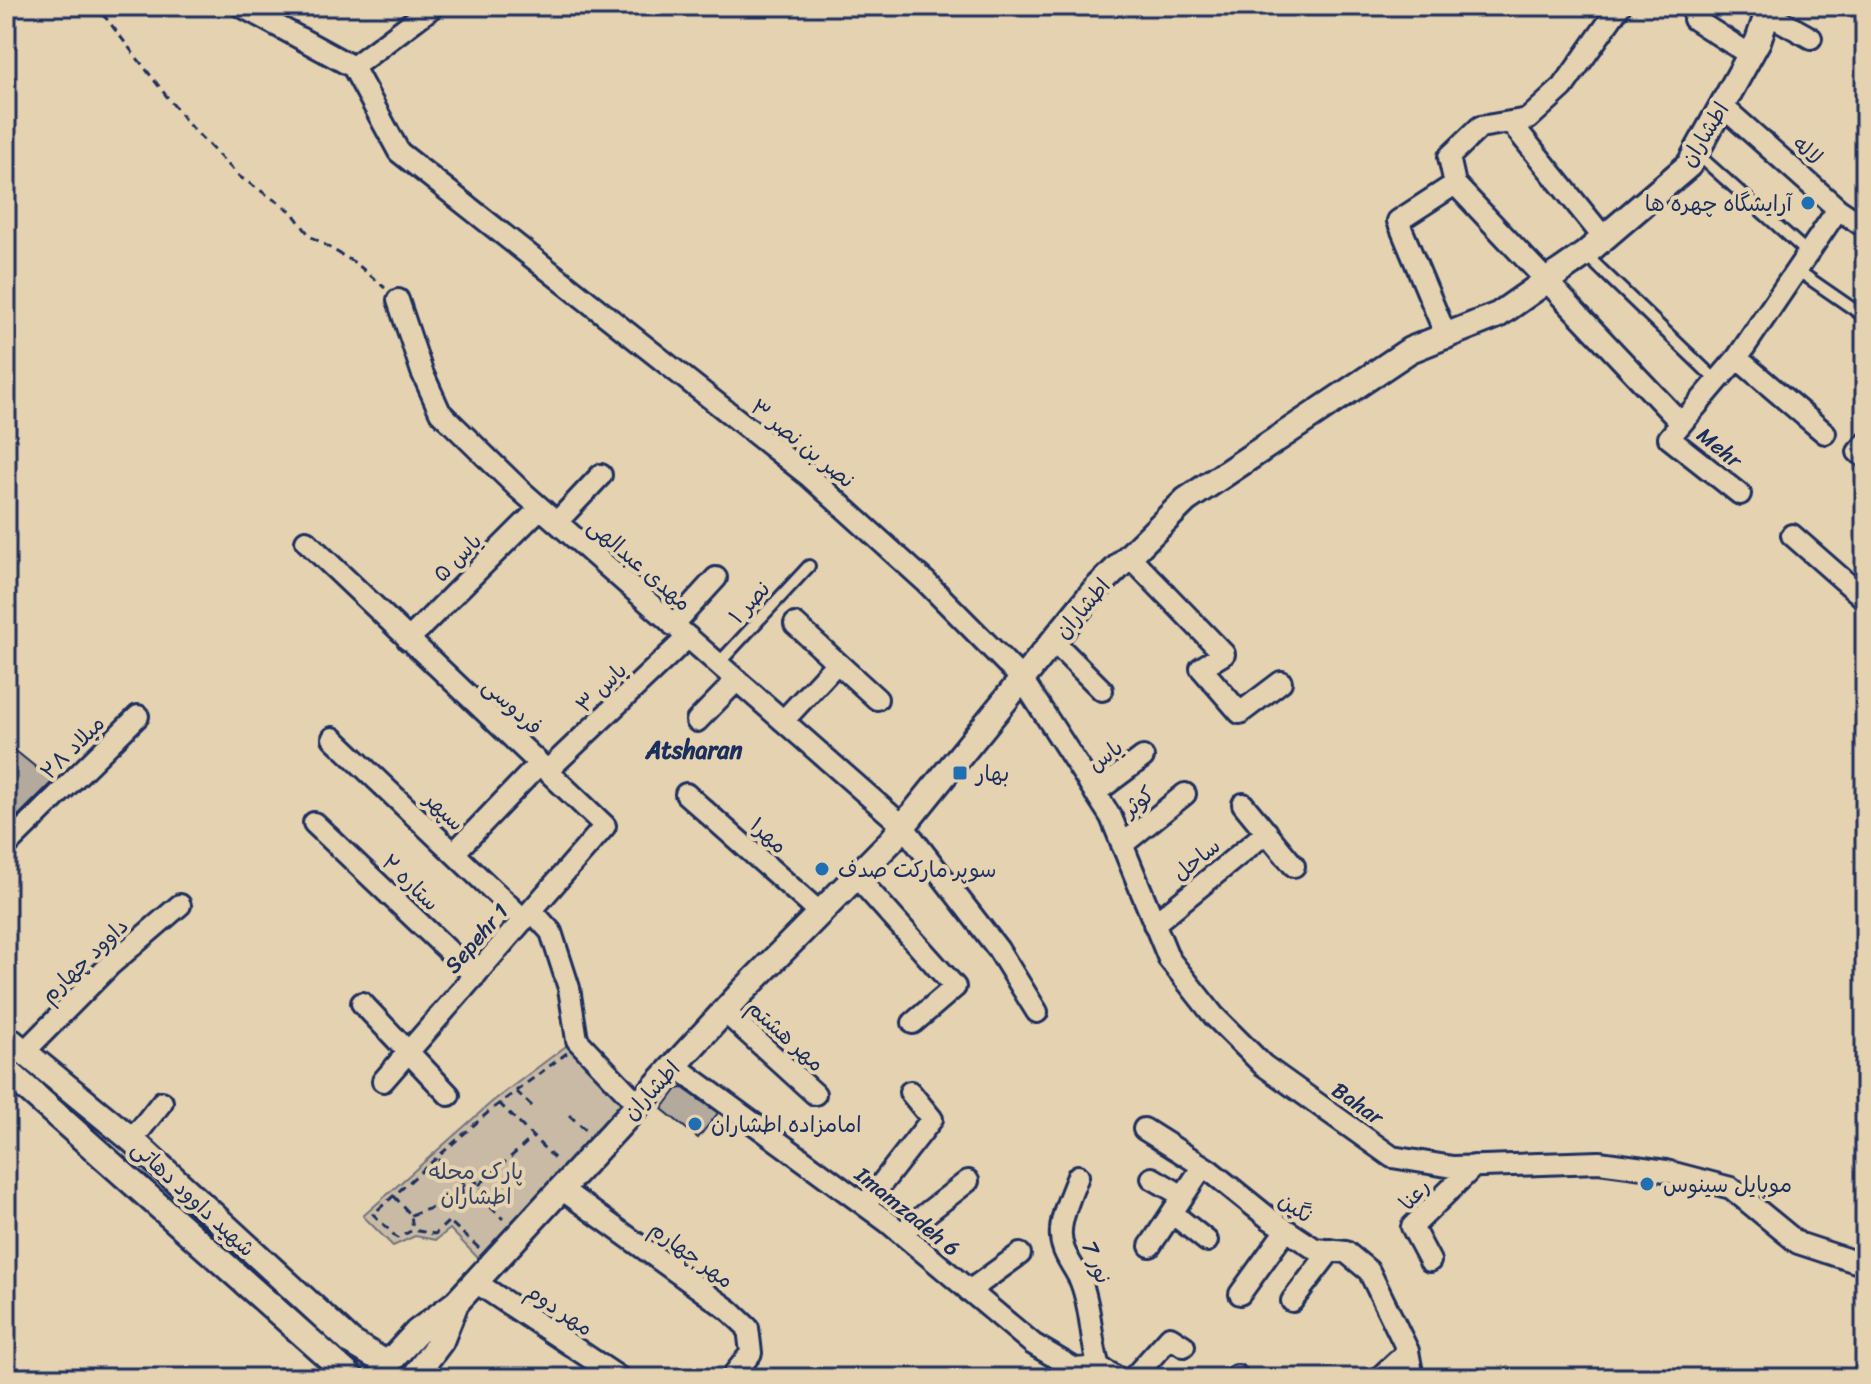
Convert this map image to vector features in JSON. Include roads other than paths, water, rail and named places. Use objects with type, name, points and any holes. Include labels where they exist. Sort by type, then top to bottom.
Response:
[{"type":"street","points":[[241,6],[353,67],[434,6]]},
{"type":"street","points":[[1447,338],[1398,221],[1455,184],[1449,157],[1480,127],[1528,119],[1563,87],[1620,6]]},
{"type":"street","points":[[1701,6],[1694,19],[1750,55]]},
{"type":"street","points":[[1769,10],[1811,38]]},
{"type":"street","name":"اطشاران","points":[[380,1365],[456,1303],[724,1011],[903,826],[1093,592],[1186,500],[1410,350],[1447,338],[1498,315],[1585,254],[1689,165],[1750,55],[1769,10]]},
{"type":"street","name":"نصر بن نصر ۳","points":[[353,67],[399,152],[810,477],[926,582],[1022,679]]},
{"type":"street","name":"لاله","points":[[1722,106],[1838,209],[1865,227]]},
{"type":"street","points":[[1512,124],[1604,238]]},
{"type":"street","name":"Mehr","points":[[1455,184],[1547,281],[1674,430],[1740,494]]},
{"type":"street","points":[[1674,430],[1737,358],[1838,209]]},
{"type":"street","name":"مهدی عبدالهی","points":[[398,300],[422,372],[440,412],[540,508],[903,826],[998,949],[1037,1012]]},
{"type":"street","points":[[1737,358],[1825,433]]},
{"type":"street","points":[[557,522],[601,475]]},
{"type":"street","name":"یاس ۵","points":[[408,640],[540,508]]},
{"type":"street","points":[[1792,535],[1865,599]]},
{"type":"street","name":"فردوسی","points":[[306,541],[605,826]]},
{"type":"street","points":[[1129,556],[1224,654],[1201,668],[1240,713],[1281,682]]},
{"type":"street","name":"یاس ۳","points":[[454,853],[680,631],[716,578]]},
{"type":"street","points":[[795,624],[877,699]]},
{"type":"street","points":[[1053,641],[1102,690]]},
{"type":"street","points":[[783,721],[836,664]]},
{"type":"street","name":"Bahar","points":[[1022,679],[1111,817],[1169,959],[1214,1016],[1263,1065],[1392,1157],[1453,1167],[1599,1162],[1666,1171],[1731,1188],[1798,1243],[1865,1265]]},
{"type":"street","points":[[697,721],[737,680]]},
{"type":"street","name":"میلاد ۲۸","points":[[6,846],[138,716]]},
{"type":"street","name":"سپهر","points":[[333,738],[454,853],[551,932],[569,988],[577,1040],[638,1104]]},
{"type":"street","name":"یاس","points":[[1095,793],[1143,757]]},
{"type":"street","name":"مهر۱","points":[[686,794],[820,913]]},
{"type":"street","name":"کوثر","points":[[1122,845],[1185,794]]},
{"type":"street","points":[[1243,804],[1294,866]]},
{"type":"street","name":"ستاره ۲","points":[[314,823],[475,976]]},
{"type":"street","name":"Sepehr 1","points":[[383,1081],[605,826]]},
{"type":"street","name":"ساحل","points":[[1154,924],[1267,832]]},
{"type":"street","points":[[856,876],[955,987],[913,1023]]},
{"type":"street","name":"داوود چهارم","points":[[15,1044],[180,905]]},
{"type":"street","points":[[362,1003],[449,1095]]},
{"type":"street","name":"مهر هشتم","points":[[724,1011],[815,1094]]},
{"type":"street","name":"شهید داوود دهاتی","points":[[15,1044],[132,1140],[351,1342],[380,1365],[412,1366],[418,1376]]},
{"type":"street","name":"Imamzadeh 6","points":[[674,1065],[865,1205],[1033,1344],[1075,1369],[1099,1367],[1118,1378]]},
{"type":"street","name":"شهید داوود دهاتی","points":[[6,1070],[352,1378]]},
{"type":"street","points":[[865,1205],[932,1119],[910,1092]]},
{"type":"street","points":[[132,1140],[162,1102]]},
{"type":"street","name":"نگین","points":[[1144,1129],[1203,1166],[1315,1249],[1346,1252],[1369,1271],[1408,1351],[1413,1378]]},
{"type":"street","points":[[1150,1246],[1203,1166]]},
{"type":"street","name":"رعنا","points":[[1430,1261],[1412,1227],[1474,1166]]},
{"type":"street","name":"نور 7","points":[[1078,1176],[1061,1230],[1066,1257],[1080,1280],[1090,1314],[1091,1342],[1099,1367]]},
{"type":"street","points":[[1152,1178],[1178,1204],[1207,1241]]},
{"type":"street","points":[[901,1233],[968,1181]]},
{"type":"street","name":"مهر چهارم","points":[[560,1188],[729,1310],[748,1328],[751,1353],[731,1378]]},
{"type":"street","points":[[1240,1294],[1286,1230]]},
{"type":"street","points":[[1292,1301],[1331,1250]]},
{"type":"street","points":[[969,1291],[1020,1254]]},
{"type":"street","name":"مهر دوم","points":[[474,1281],[620,1378]]},
{"type":"street","name":"اطشاران","points":[[418,1376],[441,1341],[456,1303]]},
{"type":"street","points":[[1133,1378],[1170,1337],[1184,1346]]},
{"type":"street","points":[[1379,1378],[1408,1351]]},
{"type":"lane","points":[[1696,153],[1802,262],[1865,317]]},
{"type":"lane","points":[[1585,254],[1718,382]]},
{"type":"lane","name":"نصر ۱","points":[[718,664],[809,566]]},
{"type":"place","name":"آرایشگاه چهره ها","points":[[1808,203]]},
{"type":"place","name":"بهار","points":[[960,773]]},
{"type":"place","name":"سوپر مارکت صدف","points":[[822,869]]},
{"type":"place","name":"امامزاده اطشاران","points":[[695,1124]]},
{"type":"place","name":"موبایل سینوس","points":[[1647,1184]]},
{"type":"district","name":"Atsharan","points":[[694,750]]},
{"type":"park label","name":"پارک محله اطشاران","points":[[476,1184]]}]
